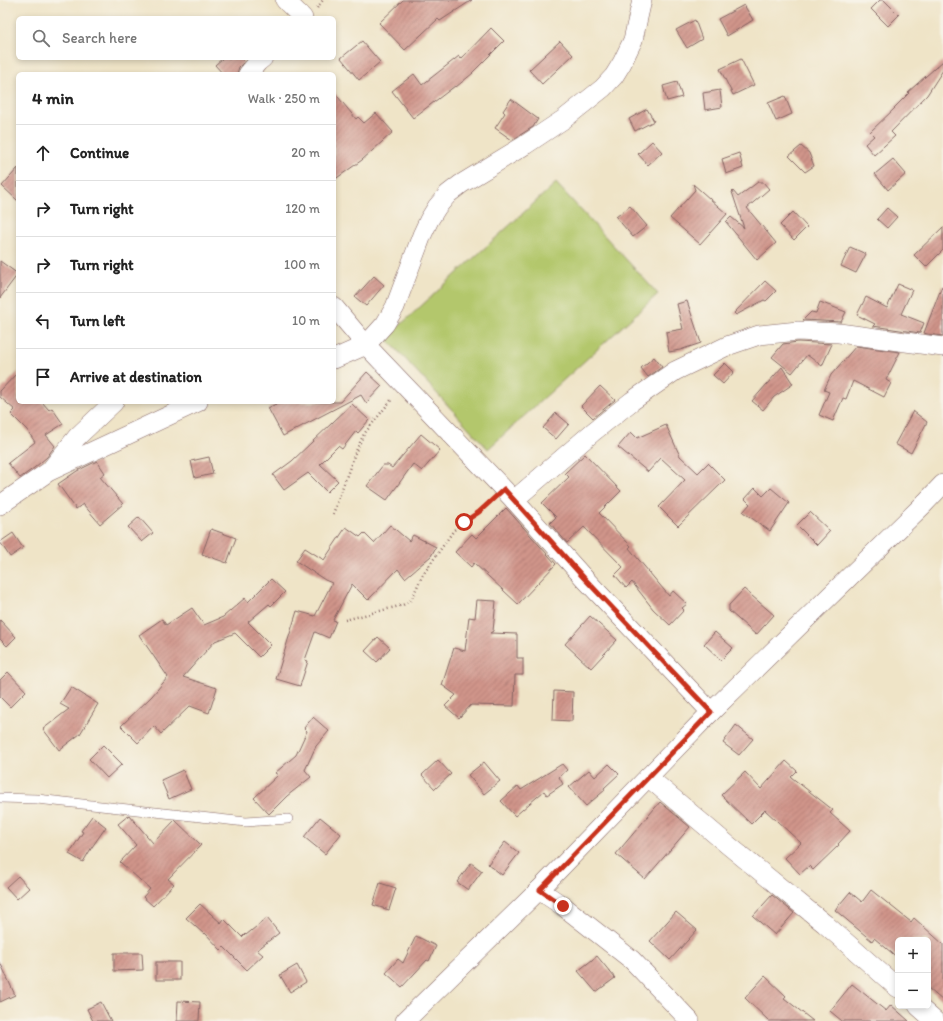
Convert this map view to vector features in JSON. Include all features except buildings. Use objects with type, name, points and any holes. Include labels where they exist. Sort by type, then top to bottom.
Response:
[{"type":"street","points":[[285,0],[301,16]]},
{"type":"street","points":[[336,358],[366,345],[385,324],[395,307],[429,220],[437,207],[448,194],[461,184],[564,119],[603,88],[614,76],[633,40],[642,0]]},
{"type":"street","points":[[250,72],[260,60]]},
{"type":"street","points":[[336,310],[366,345],[509,494],[584,578],[711,712]]},
{"type":"street","points":[[509,494],[593,432],[632,401],[675,372],[727,346],[759,335],[798,331],[839,333],[943,347]]},
{"type":"street","points":[[48,472],[77,437],[112,404]]},
{"type":"street","points":[[0,505],[48,472],[194,404]]},
{"type":"street","points":[[405,1021],[540,890],[711,712],[943,484]]},
{"type":"street","points":[[648,777],[825,924],[895,985]]},
{"type":"street","points":[[540,890],[632,960],[690,1021]]},
{"type":"street","points":[[921,1009],[935,1021]]},
{"type":"lane","points":[[0,798],[37,799],[246,822],[288,819]]},
{"type":"path","points":[[333,514],[355,453],[364,434],[403,384]]},
{"type":"path","points":[[345,620],[402,605],[410,601],[422,576],[454,530],[479,512],[509,494]]},
{"type":"green space","points":[[556,183],[658,294],[488,449],[386,338]]},
{"type":"route","points":[[464,522],[479,512],[504,489],[584,578],[711,712],[540,890],[563,906]]}]
